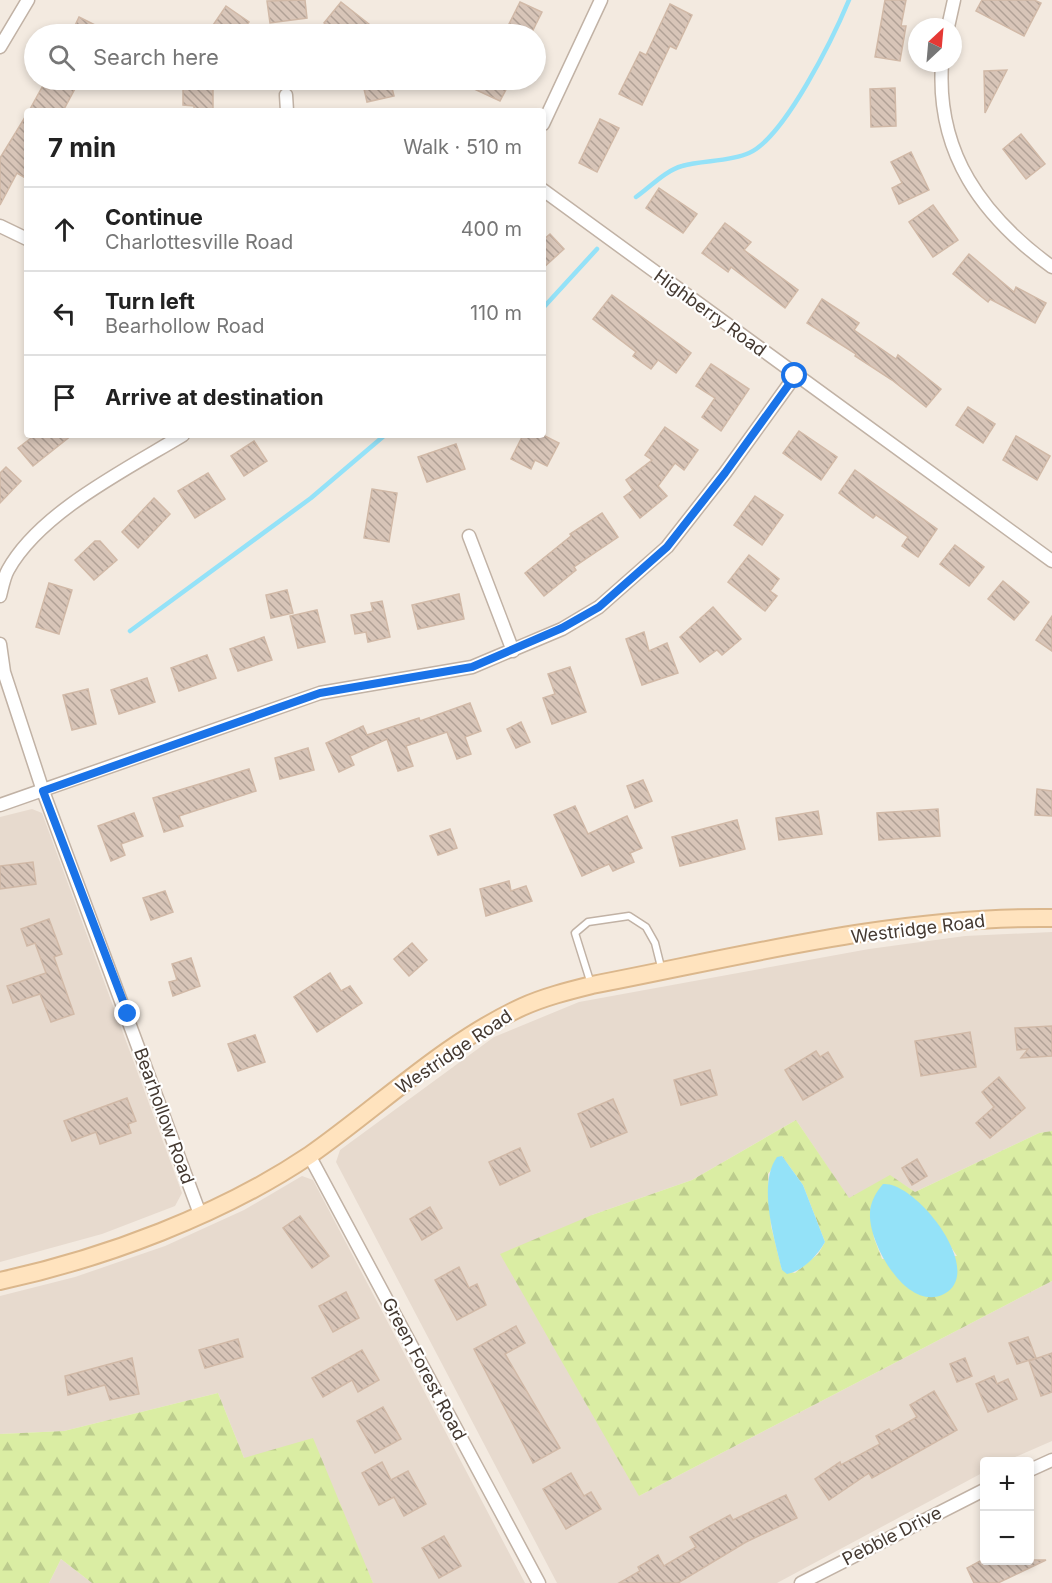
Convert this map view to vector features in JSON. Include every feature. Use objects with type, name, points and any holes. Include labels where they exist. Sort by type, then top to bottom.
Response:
[{"type":"main road","name":"Westridge Road","points":[[0,1281],[73,1263],[160,1232],[275,1176],[309,1155],[443,1055],[498,1019],[524,1006],[592,985],[922,926],[1010,918],[1052,918]]},
{"type":"street","points":[[0,47],[28,0]]},
{"type":"street","points":[[546,118],[601,0]]},
{"type":"street","points":[[950,18],[954,0]]},
{"type":"street","points":[[941,72],[940,92],[946,121],[959,165],[971,187],[1009,233],[1052,267]]},
{"type":"street","points":[[285,95],[287,108]]},
{"type":"street","name":"Highberry Road","points":[[546,192],[795,376],[1052,561]]},
{"type":"street","points":[[0,226],[24,238]]},
{"type":"street","points":[[0,805],[320,693],[472,667],[562,628],[599,607],[667,547],[725,473],[795,376]]},
{"type":"street","points":[[0,596],[7,571],[26,545],[58,516],[74,502],[178,438]]},
{"type":"street","points":[[469,536],[513,651]]},
{"type":"street","name":"Bearhollow Road","points":[[0,644],[4,672],[43,791],[200,1214]]},
{"type":"street","name":"Green Forest Road","points":[[309,1155],[539,1583]]},
{"type":"street","points":[[1034,1468],[1052,1460]]},
{"type":"street","name":"Pebble Drive","points":[[801,1583],[980,1492]]},
{"type":"lane","points":[[592,985],[575,933],[588,922],[629,916],[646,927],[655,943],[662,972]]},
{"type":"shaded area","points":[[32,809],[42,813],[182,1193],[175,1206],[102,1234],[0,1262],[0,817]]},
{"type":"shaded area","points":[[1052,932],[1052,1131],[1039,1133],[915,1192],[890,1176],[849,1199],[796,1120],[692,1180],[592,1215],[639,1496],[1052,1281],[1052,1441],[1015,1457],[980,1457],[980,1474],[777,1583],[557,1583],[336,1162],[340,1150],[494,1037],[579,1002],[869,949],[965,936]]},
{"type":"shaded area","points":[[302,1176],[313,1180],[525,1583],[373,1583],[357,1548],[244,1458],[218,1393],[64,1431],[0,1434],[0,1296],[75,1277],[165,1246],[244,1210]]},
{"type":"shaded area","points":[[61,1559],[92,1583],[49,1583]]},
{"type":"green space","points":[[796,1120],[849,1198],[890,1175],[915,1192],[1039,1133],[1052,1131],[1052,1281],[639,1496],[500,1254],[592,1215],[692,1180]],"holes":[[[782,1156],[803,1185],[825,1242],[818,1254],[795,1273],[782,1270],[771,1226],[768,1174]],[[870,1213],[929,1214],[957,1256],[882,1259],[874,1238]]]},
{"type":"green space","points":[[218,1393],[244,1458],[313,1438],[373,1583],[92,1583],[61,1559],[49,1583],[0,1583],[0,1434],[64,1431]]},
{"type":"water","points":[[782,1156],[803,1185],[825,1242],[809,1262],[799,1270],[787,1274],[782,1270],[775,1244],[768,1197],[771,1169],[777,1157]]},
{"type":"water","points":[[883,1184],[897,1187],[912,1197],[942,1230],[952,1249],[957,1267],[955,1283],[944,1294],[930,1297],[917,1294],[904,1285],[892,1272],[883,1257],[871,1226],[870,1213],[874,1198]]},
{"type":"building","points":[[305,0],[307,18],[270,23],[267,1]]},
{"type":"building","points":[[885,0],[906,0],[901,26],[906,26],[900,61],[875,57]]},
{"type":"building","points":[[982,0],[1034,0],[1041,3],[1024,36],[976,11]]},
{"type":"building","points":[[341,2],[369,24],[325,24]]},
{"type":"building","points":[[520,2],[542,12],[536,24],[509,24]]},
{"type":"building","points":[[670,4],[692,15],[676,49],[670,46],[642,105],[619,94],[640,52],[646,55]]},
{"type":"building","points":[[226,6],[249,22],[248,24],[214,24]]},
{"type":"building","points":[[79,17],[93,24],[76,24]]},
{"type":"building","points":[[1007,70],[985,113],[984,71]]},
{"type":"building","points":[[895,88],[896,126],[871,127],[870,89]]},
{"type":"building","points":[[41,90],[74,90],[65,108],[31,108]]},
{"type":"building","points":[[183,90],[213,90],[213,108],[194,108],[194,106],[183,105]]},
{"type":"building","points":[[364,90],[392,90],[394,96],[367,102]]},
{"type":"building","points":[[476,90],[506,90],[500,101]]},
{"type":"building","points":[[24,119],[24,177],[17,173],[0,205],[0,158]]},
{"type":"building","points":[[600,119],[619,128],[597,172],[579,163]]},
{"type":"building","points":[[1021,134],[1045,164],[1026,179],[1003,149]]},
{"type":"building","points":[[911,152],[929,190],[899,204],[892,188],[902,183],[891,162]]},
{"type":"building","points":[[659,188],[697,214],[683,233],[646,208]]},
{"type":"building","points":[[933,205],[958,240],[933,257],[909,222]]},
{"type":"building","points":[[725,223],[751,242],[744,250],[798,290],[785,308],[731,267],[728,272],[702,253]]},
{"type":"building","points":[[550,234],[564,249],[546,265],[546,237]]},
{"type":"building","points":[[969,254],[1014,292],[1016,287],[1046,303],[1035,323],[990,299],[988,302],[953,274]]},
{"type":"building","points":[[612,295],[691,353],[676,373],[658,360],[651,369],[633,356],[636,352],[593,319]]},
{"type":"building","points":[[822,299],[859,323],[854,330],[896,359],[898,355],[941,389],[926,407],[892,380],[855,356],[856,354],[807,323]]},
{"type":"building","points":[[711,364],[749,389],[721,431],[702,417],[715,398],[696,386]]},
{"type":"building","points":[[968,407],[995,424],[983,443],[956,425]]},
{"type":"building","points":[[665,427],[698,450],[684,470],[675,463],[658,486],[667,496],[640,518],[624,497],[633,490],[626,480],[652,460],[645,455]]},
{"type":"building","points":[[799,431],[837,457],[821,480],[783,453]]},
{"type":"building","points":[[546,436],[559,443],[547,466],[535,460],[531,469],[511,459],[522,438]]},
{"type":"building","points":[[1016,436],[1050,456],[1037,480],[1003,460]]},
{"type":"building","points":[[31,438],[68,438],[33,466],[18,448]]},
{"type":"building","points":[[254,441],[267,461],[244,476],[231,456]]},
{"type":"building","points":[[456,444],[465,469],[427,482],[418,457]]},
{"type":"building","points":[[6,467],[21,481],[0,503],[0,473]]},
{"type":"building","points":[[855,470],[937,529],[918,557],[902,546],[908,537],[876,515],[873,518],[839,493]]},
{"type":"building","points":[[208,473],[225,499],[195,518],[178,491]]},
{"type":"building","points":[[372,489],[397,493],[389,542],[364,538]]},
{"type":"building","points":[[755,496],[783,515],[762,545],[734,525]]},
{"type":"building","points":[[154,498],[170,514],[138,548],[122,532]]},
{"type":"building","points":[[602,513],[618,537],[574,567],[576,570],[544,596],[525,573],[571,536],[570,534]]},
{"type":"building","points":[[95,541],[100,541],[117,560],[94,580],[75,560]]},
{"type":"building","points":[[955,545],[984,567],[969,586],[940,564]]},
{"type":"building","points":[[749,555],[779,579],[770,591],[777,596],[765,611],[728,582]]},
{"type":"building","points":[[1003,581],[1029,602],[1014,620],[988,599]]},
{"type":"building","points":[[49,583],[72,590],[59,634],[36,627]]},
{"type":"building","points":[[287,590],[293,613],[271,618],[266,595]]},
{"type":"building","points":[[459,594],[464,619],[418,629],[412,605]]},
{"type":"building","points":[[382,601],[390,637],[368,642],[366,632],[355,634],[351,615],[373,611],[371,603]]},
{"type":"building","points":[[713,607],[741,639],[722,655],[717,650],[700,662],[680,637]]},
{"type":"building","points":[[317,610],[325,642],[298,648],[290,616]]},
{"type":"building","points":[[1052,616],[1052,651],[1036,640]]},
{"type":"building","points":[[644,632],[649,651],[667,643],[678,673],[642,685],[626,639]]},
{"type":"building","points":[[264,637],[272,660],[238,671],[230,649]]},
{"type":"building","points":[[207,655],[216,678],[179,691],[171,668]]},
{"type":"building","points":[[570,667],[586,712],[552,724],[543,698],[555,694],[548,674]]},
{"type":"building","points":[[147,678],[155,702],[119,714],[111,690]]},
{"type":"building","points":[[88,689],[96,724],[72,730],[63,695]]},
{"type":"building","points":[[470,703],[481,731],[465,737],[471,754],[457,759],[447,732],[406,746],[413,766],[398,771],[387,739],[350,756],[354,765],[339,772],[326,743],[363,726],[367,735],[419,718],[420,721]]},
{"type":"building","points":[[521,722],[530,742],[516,748],[507,729]]},
{"type":"building","points":[[308,748],[314,770],[280,779],[275,758]]},
{"type":"building","points":[[249,769],[256,791],[179,816],[183,826],[164,832],[153,798]]},
{"type":"building","points":[[643,780],[652,801],[635,808],[627,786]]},
{"type":"building","points":[[1037,789],[1052,791],[1052,816],[1035,815]]},
{"type":"building","points":[[575,806],[588,834],[627,816],[642,848],[630,853],[634,862],[613,871],[609,864],[582,876],[554,815]]},
{"type":"building","points":[[938,809],[940,836],[879,840],[877,813]]},
{"type":"building","points":[[818,811],[822,834],[779,840],[776,818]]},
{"type":"building","points":[[134,813],[143,836],[121,844],[125,855],[111,861],[98,826]]},
{"type":"building","points":[[737,820],[745,849],[680,866],[672,837]]},
{"type":"building","points":[[450,829],[457,848],[438,855],[430,836]]},
{"type":"building","points":[[33,862],[36,884],[0,889],[0,866]]},
{"type":"building","points":[[509,881],[511,891],[526,886],[532,901],[486,916],[480,889]]},
{"type":"building","points":[[165,891],[173,912],[151,920],[143,898]]},
{"type":"building","points":[[49,919],[62,954],[54,957],[74,1014],[51,1022],[40,994],[13,1003],[7,986],[46,973],[35,943],[27,946],[21,929]]},
{"type":"building","points":[[412,943],[427,960],[409,976],[394,959]]},
{"type":"building","points":[[191,958],[200,986],[173,996],[169,982],[177,980],[172,964]]},
{"type":"building","points":[[330,973],[341,991],[350,986],[362,1003],[317,1032],[294,997]]},
{"type":"building","points":[[1052,1026],[1052,1056],[1021,1058],[1028,1049],[1017,1050],[1015,1028]]},
{"type":"building","points":[[970,1032],[976,1067],[921,1076],[915,1041]]},
{"type":"building","points":[[255,1035],[265,1062],[238,1071],[228,1044]]},
{"type":"building","points":[[816,1051],[820,1057],[828,1052],[843,1077],[803,1100],[785,1070]]},
{"type":"building","points":[[710,1070],[717,1095],[681,1105],[674,1080]]},
{"type":"building","points":[[999,1077],[1025,1108],[990,1138],[976,1123],[994,1107],[982,1092]]},
{"type":"building","points":[[127,1098],[136,1121],[128,1124],[131,1133],[100,1144],[96,1132],[72,1141],[64,1121]]},
{"type":"building","points":[[613,1099],[627,1132],[591,1147],[578,1114]]},
{"type":"building","points":[[520,1148],[530,1171],[500,1185],[489,1162]]},
{"type":"building","points":[[917,1159],[927,1176],[912,1185],[902,1168]]},
{"type":"building","points":[[430,1207],[442,1228],[422,1240],[410,1219]]},
{"type":"building","points":[[300,1216],[329,1256],[312,1268],[283,1228]]},
{"type":"building","points":[[459,1267],[469,1288],[477,1284],[486,1305],[457,1320],[435,1280]]},
{"type":"building","points":[[346,1292],[359,1318],[333,1332],[319,1306]]},
{"type":"building","points":[[516,1326],[525,1343],[505,1354],[560,1448],[533,1463],[474,1349]]},
{"type":"building","points":[[1028,1337],[1036,1358],[1017,1364],[1009,1343]]},
{"type":"building","points":[[238,1339],[243,1357],[205,1368],[199,1350]]},
{"type":"building","points":[[362,1350],[379,1380],[358,1392],[352,1380],[323,1397],[312,1378]]},
{"type":"building","points":[[1052,1353],[1052,1392],[1041,1396],[1029,1361]]},
{"type":"building","points":[[132,1358],[139,1394],[110,1400],[105,1385],[68,1395],[65,1376]]},
{"type":"building","points":[[965,1358],[972,1376],[957,1382],[950,1364]]},
{"type":"building","points":[[994,1376],[997,1384],[1008,1379],[1017,1399],[988,1412],[976,1384]]},
{"type":"building","points":[[934,1391],[957,1430],[872,1478],[869,1473],[829,1500],[815,1479],[840,1462],[841,1465],[880,1444],[876,1436],[889,1429],[891,1432],[917,1417],[910,1405]]},
{"type":"building","points":[[383,1407],[401,1439],[375,1453],[357,1421]]},
{"type":"building","points":[[382,1462],[391,1480],[408,1471],[426,1504],[404,1516],[394,1497],[379,1505],[362,1473]]},
{"type":"building","points":[[571,1473],[584,1496],[591,1492],[601,1509],[566,1529],[543,1489]]},
{"type":"building","points":[[786,1495],[797,1518],[746,1542],[678,1583],[619,1583],[640,1571],[638,1567],[658,1555],[664,1566],[696,1547],[690,1537],[730,1515],[733,1520]]},
{"type":"building","points":[[444,1536],[461,1566],[439,1578],[422,1548]]},
{"type":"building","points":[[1034,1560],[1046,1560],[998,1583],[974,1583],[967,1568],[980,1561],[980,1565],[1034,1565]]},
{"type":"waterway","points":[[636,197],[676,168],[741,156],[763,143],[793,107],[807,84],[849,0]]},
{"type":"waterway","points":[[546,305],[597,249]]},
{"type":"waterway","points":[[130,631],[311,498],[381,438]]},
{"type":"route","points":[[128,1014],[43,791],[320,693],[472,667],[562,628],[599,607],[667,547],[725,473],[795,376]]}]
